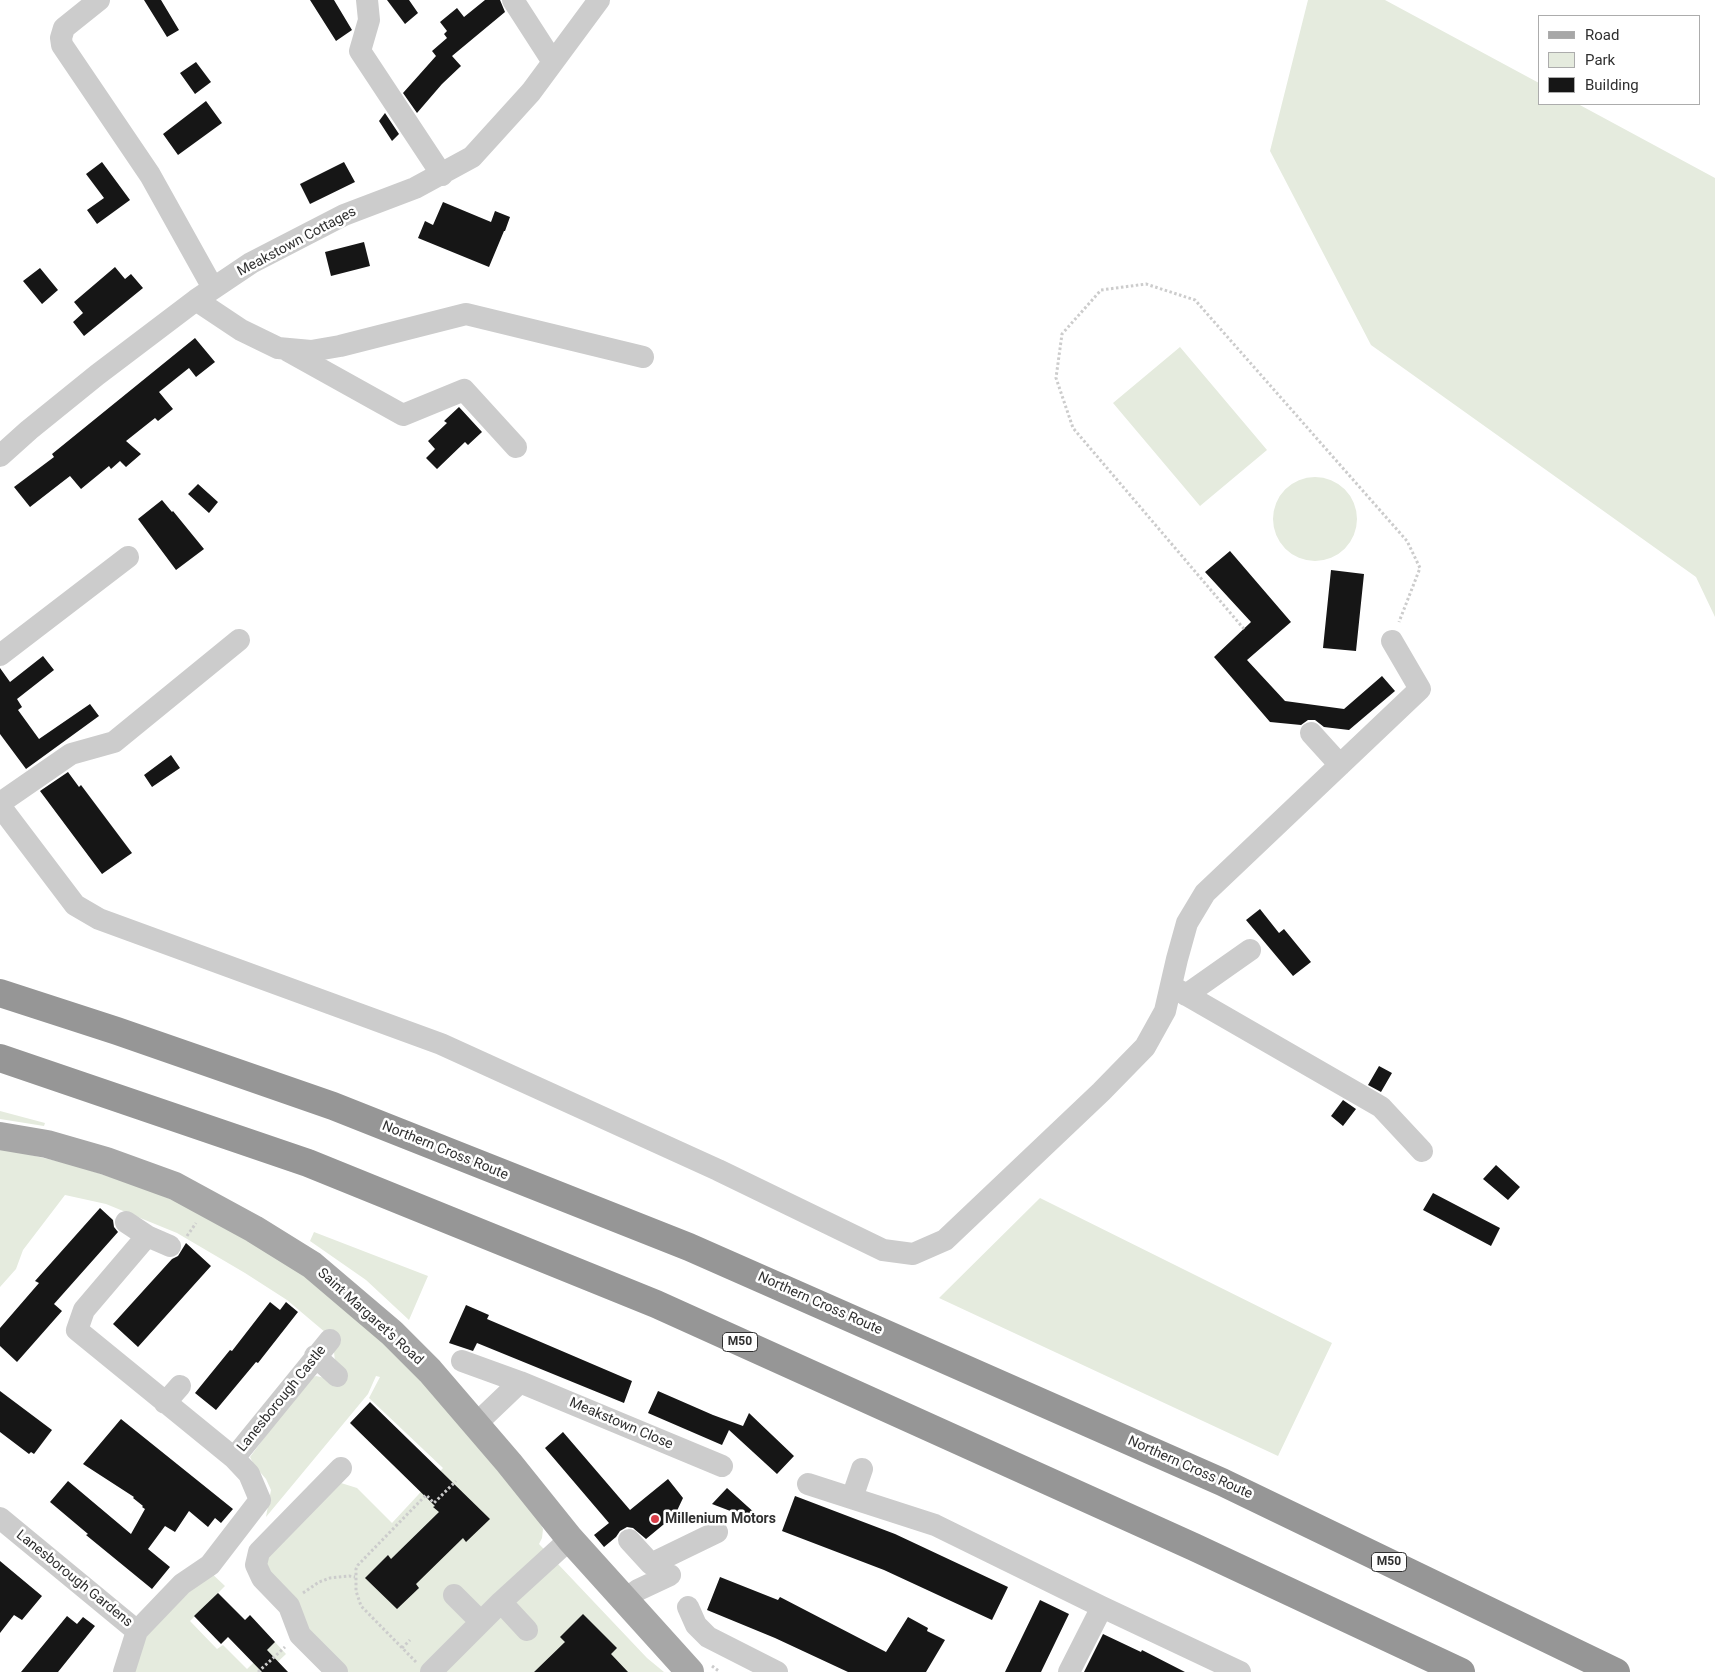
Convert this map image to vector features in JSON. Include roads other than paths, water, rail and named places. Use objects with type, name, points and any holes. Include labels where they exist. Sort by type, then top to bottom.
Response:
[{"type":"highway","name":"Northern Cross Route","points":[[0,993],[117,1031],[333,1106],[690,1247],[1222,1482],[1616,1672]]},
{"type":"highway","name":"M50","points":[[0,1058],[308,1163],[656,1304],[1194,1547],[1461,1672]]},
{"type":"main road","name":"Saint Margaret's Road","points":[[0,1136],[55,1147],[106,1161],[175,1186],[254,1229],[312,1265],[385,1327],[430,1371],[570,1539],[690,1672]]},
{"type":"street","points":[[99,0],[64,28],[61,38],[62,45],[150,175],[205,294],[242,330],[278,348],[311,351],[340,346],[466,314],[643,358]]},
{"type":"street","points":[[367,0],[369,20],[360,50],[442,174]]},
{"type":"street","points":[[513,0],[553,62]]},
{"type":"street","name":"Meakstown Cottages","points":[[0,456],[28,430],[97,375],[205,294],[250,263],[344,215],[415,188],[472,157],[531,92],[599,0]]},
{"type":"street","points":[[283,348],[403,415],[464,390],[516,447]]},
{"type":"street","points":[[0,655],[128,557]]},
{"type":"street","points":[[239,640],[114,742],[71,754],[0,804],[75,905],[99,919],[441,1044],[718,1170],[883,1250],[914,1254],[945,1240],[1101,1092],[1145,1047],[1178,990],[1188,923],[1205,893],[1420,690],[1392,641]]},
{"type":"street","points":[[1312,733],[1340,765]]},
{"type":"street","points":[[1178,990],[1250,950]]},
{"type":"street","points":[[1178,990],[1381,1107],[1422,1151]]},
{"type":"street","points":[[126,1222],[147,1236],[170,1246]]},
{"type":"street","name":"Lanesborough Castle","points":[[137,1631],[182,1584],[210,1566],[260,1500],[249,1474],[234,1458],[77,1330],[84,1310],[147,1236]]},
{"type":"street","name":"Lanesborough Castle","points":[[234,1458],[322,1348],[337,1376]]},
{"type":"street","name":"Meakstown Close","points":[[462,1361],[520,1382],[722,1466]]},
{"type":"street","points":[[476,1424],[520,1382]]},
{"type":"street","points":[[165,1403],[180,1386]]},
{"type":"street","points":[[337,1672],[300,1635],[289,1606],[262,1578],[256,1566],[259,1552],[341,1468]]},
{"type":"street","points":[[852,1498],[862,1468]]},
{"type":"street","points":[[808,1484],[935,1525],[1240,1672]]},
{"type":"street","name":"Lanesborough Gardens","points":[[0,1518],[137,1631],[124,1672]]},
{"type":"street","points":[[624,1600],[717,1532]]},
{"type":"street","points":[[426,1669],[481,1622],[570,1539]]},
{"type":"street","points":[[629,1540],[656,1575]]},
{"type":"street","points":[[454,1595],[481,1622]]},
{"type":"street","points":[[501,1602],[527,1630]]},
{"type":"street","points":[[1069,1672],[1102,1607]]},
{"type":"street","points":[[688,1608],[696,1625],[708,1637],[777,1672]]},
{"type":"place","name":"Millenium Motors","points":[[655,1519]]}]
